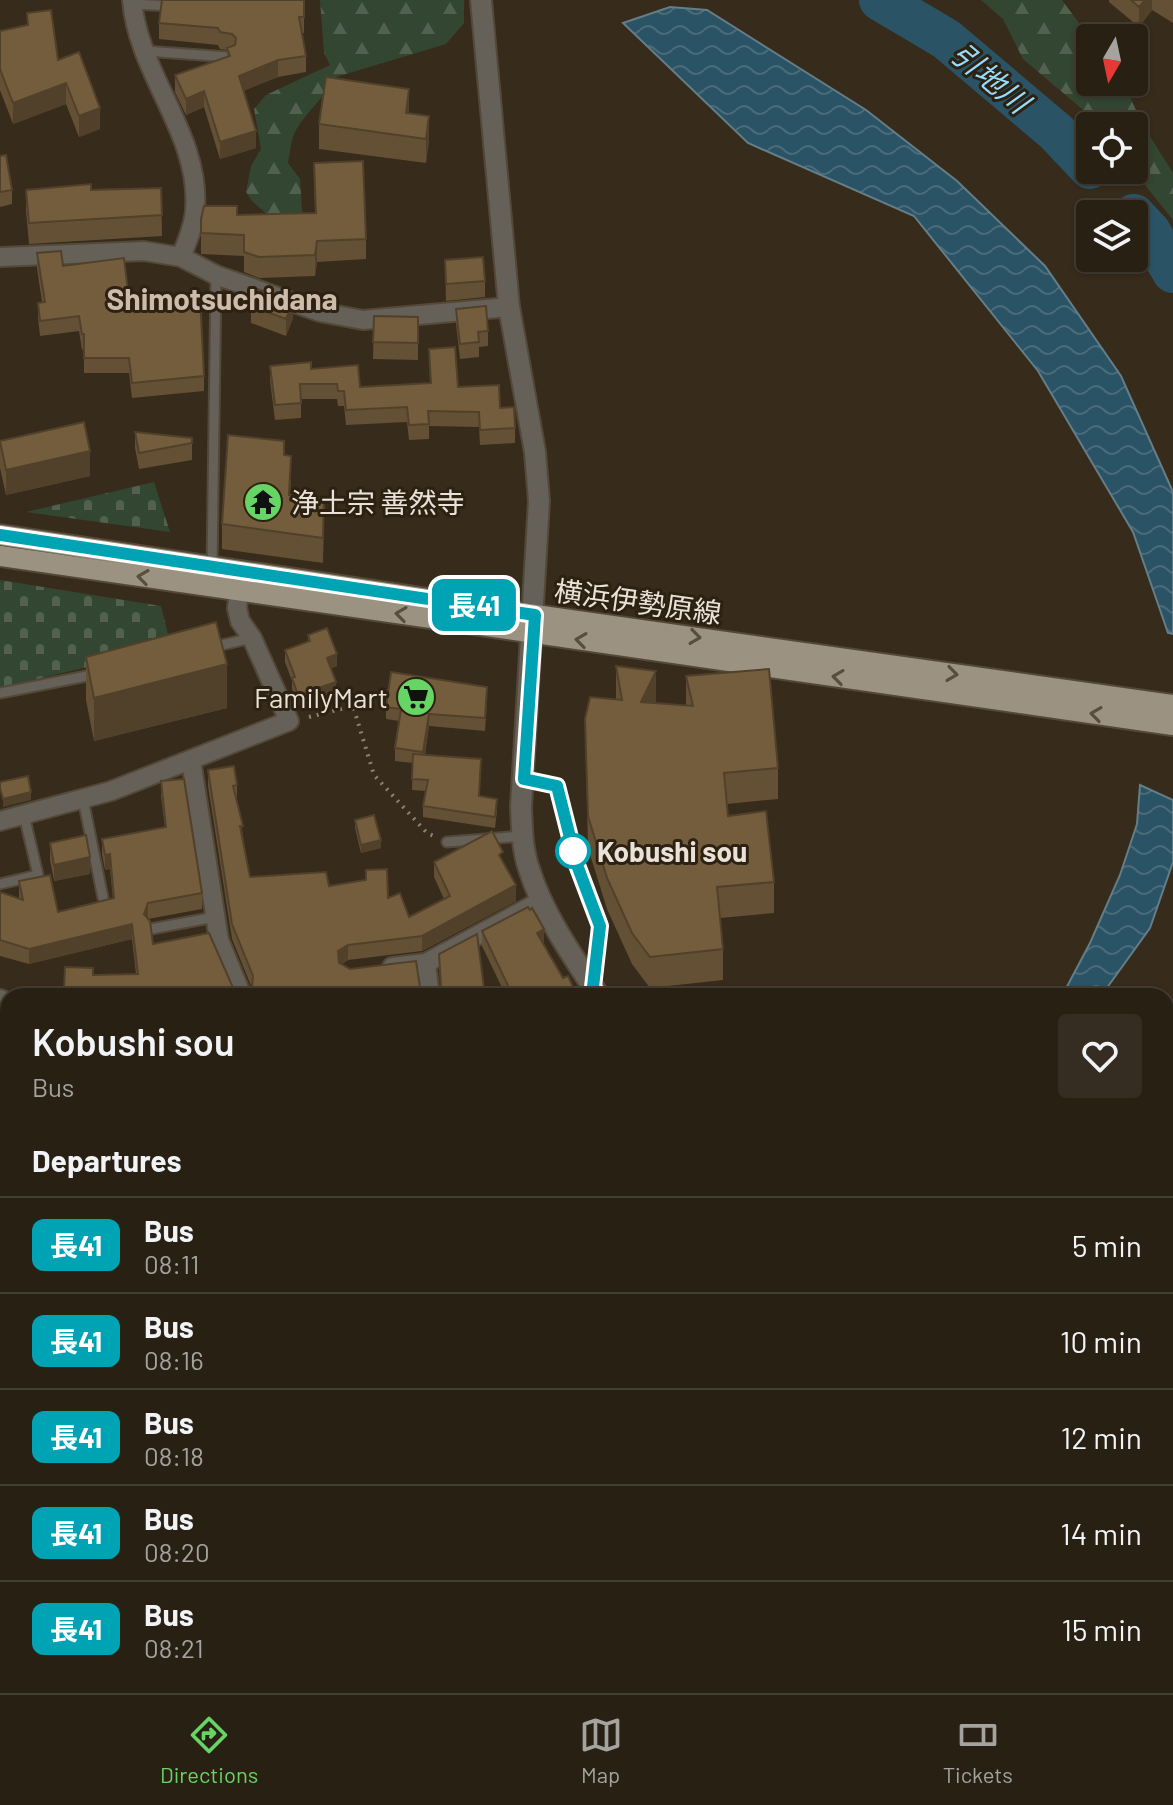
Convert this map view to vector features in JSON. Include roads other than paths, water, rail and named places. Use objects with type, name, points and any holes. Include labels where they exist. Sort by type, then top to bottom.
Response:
[{"type":"main road","name":"横浜伊勢原線","points":[[0,535],[212,567],[534,624],[1173,725]]},
{"type":"main road","name":"横浜伊勢原線","points":[[0,556],[239,591],[534,624],[1173,705]]},
{"type":"street","points":[[481,0],[509,307],[537,476],[540,515],[522,836],[528,868],[541,901],[594,988]]},
{"type":"street","points":[[132,2],[144,51],[192,161],[195,213],[181,257]]},
{"type":"street","points":[[0,257],[144,251],[181,257],[216,275],[320,312],[363,320],[509,307]]},
{"type":"street","points":[[0,821],[83,799],[289,721],[252,638],[240,621],[237,608],[239,591]]},
{"type":"street","points":[[191,760],[219,940],[239,988]]},
{"type":"street","points":[[380,968],[426,963],[541,901]]},
{"type":"street","points":[[426,963],[429,988]]},
{"type":"lane","points":[[132,2],[178,6]]},
{"type":"lane","points":[[144,51],[229,57]]},
{"type":"lane","points":[[212,567],[216,275]]},
{"type":"lane","points":[[207,648],[252,638]]},
{"type":"lane","points":[[0,693],[101,673]]},
{"type":"lane","points":[[524,779],[557,786],[577,865],[600,926],[596,988]]},
{"type":"lane","points":[[83,799],[103,898]]},
{"type":"lane","points":[[0,884],[38,875],[24,815]]},
{"type":"lane","points":[[447,842],[522,836]]},
{"type":"lane","points":[[151,929],[215,917]]},
{"type":"water","points":[[670,7],[707,10],[866,110],[957,181],[1045,266],[1121,376],[1173,492],[1173,634],[1168,633],[1133,532],[1038,371],[914,216],[748,143],[623,23]]},
{"type":"water","points":[[1140,785],[1173,800],[1173,862],[1150,928],[1107,988],[1066,988],[1120,875],[1137,824]]},
{"type":"waterway","name":"引地川","points":[[880,0],[946,39],[1056,132],[1076,153]]},
{"type":"waterway","name":"引地川","points":[[1148,230],[1173,272]]},
{"type":"place","name":"浄土宗 善然寺","points":[[263,502]]},
{"type":"place","name":"FamilyMart","points":[[416,697]]},
{"type":"place","name":"Kobushi sou","points":[[573,851]]},
{"type":"district","name":"Shimotsuchidana","points":[[222,298]]}]
